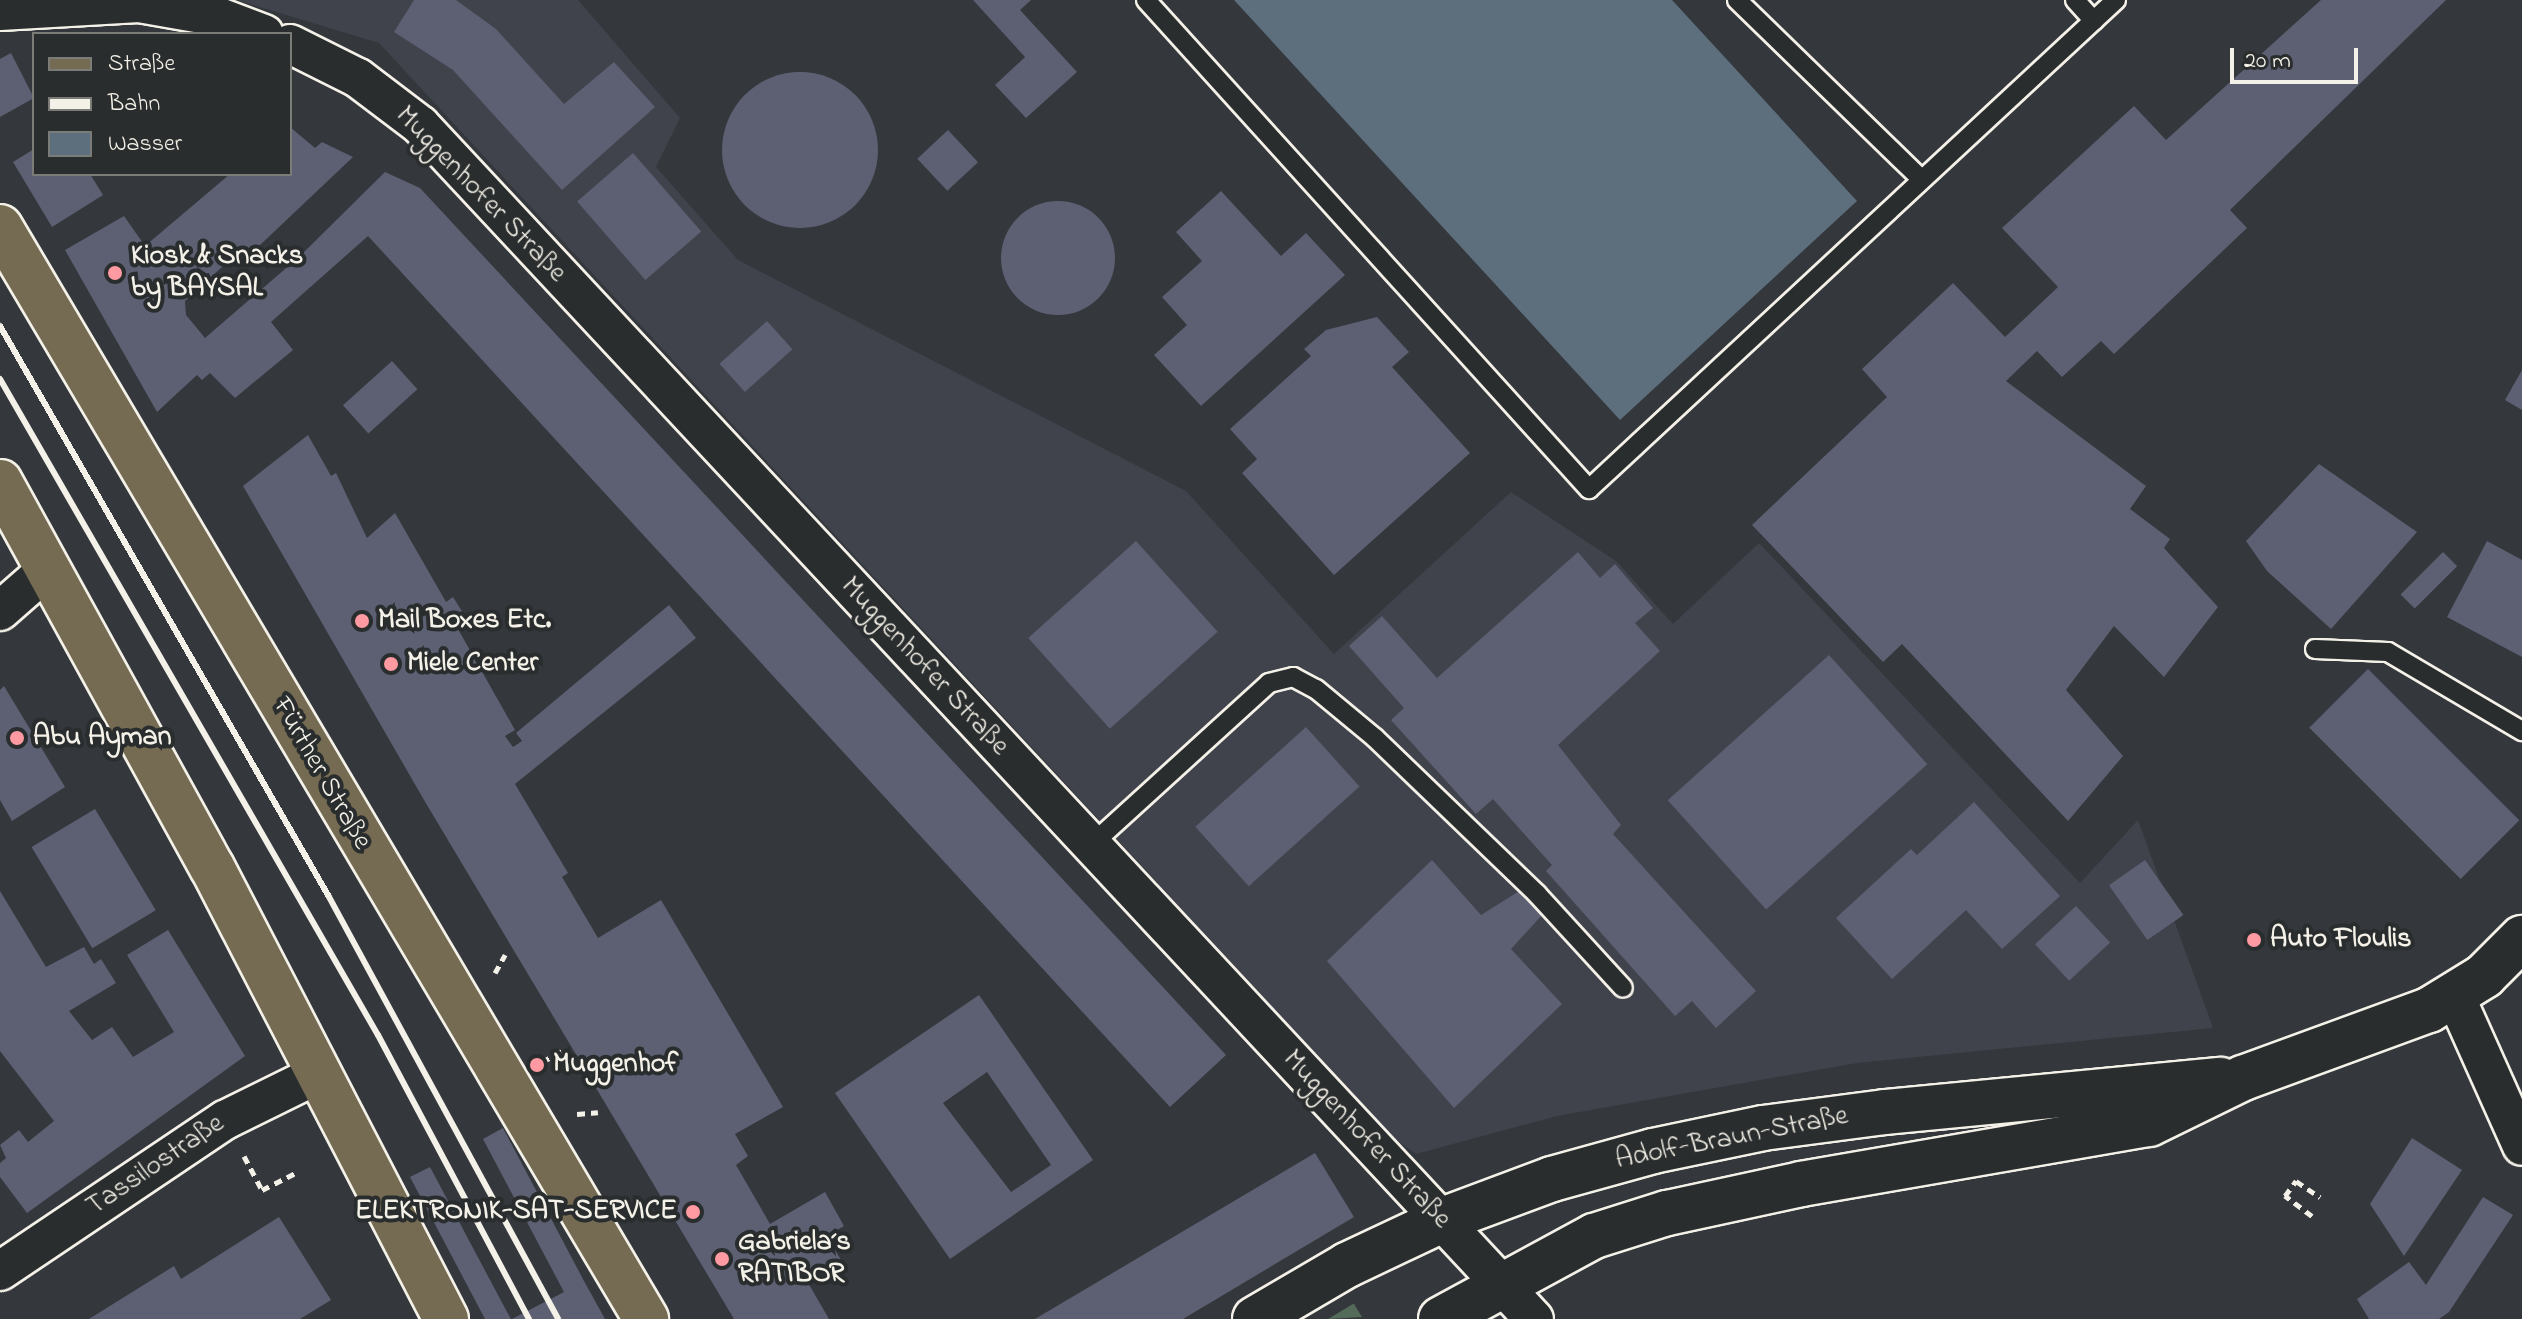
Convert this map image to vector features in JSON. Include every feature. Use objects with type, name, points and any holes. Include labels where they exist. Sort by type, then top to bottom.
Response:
[{"type":"main road","name":"Fürther Straße","points":[[0,227],[646,1319]]},
{"type":"main road","points":[[0,482],[212,867],[446,1319]]},
{"type":"main road","name":"Adolf-Braun-Straße","points":[[1441,1319],[1587,1239],[1627,1224],[1801,1184],[2149,1124],[2243,1078],[2401,1024],[2455,996],[2522,938]]},
{"type":"main road","name":"Adolf-Braun-Straße","points":[[1255,1319],[1347,1265],[1442,1220],[1590,1167],[1763,1128],[2243,1078]]},
{"type":"street","points":[[0,11],[139,3],[219,17],[259,32]]},
{"type":"street","name":"Muggenhofer Straße","points":[[292,45],[358,78],[420,125],[1534,1319]]},
{"type":"street","points":[[0,611],[48,569]]},
{"type":"street","points":[[2455,996],[2522,1146]]},
{"type":"street","name":"Tassilostraße","points":[[0,1271],[232,1115],[318,1074]]},
{"type":"lane","points":[[1146,0],[1589,489],[2116,0]]},
{"type":"lane","points":[[1737,0],[1921,179]]},
{"type":"lane","points":[[2075,0],[2094,21]]},
{"type":"lane","points":[[2315,649],[2388,652],[2522,731]]},
{"type":"lane","points":[[1090,846],[1269,683],[1293,677],[1316,689],[1375,738],[1537,894],[1623,988]]},
{"type":"path","points":[[499,979],[494,971],[505,955]]},
{"type":"path","points":[[537,1065],[562,1051]]},
{"type":"path","points":[[570,1104],[578,1117],[598,1112]]},
{"type":"path","points":[[249,1164],[262,1190],[295,1173]]},
{"type":"path","points":[[2312,1216],[2285,1196],[2296,1181],[2320,1197]]},
{"type":"shaded area","points":[[237,0],[578,0],[680,118],[656,167],[738,260],[1186,491],[1334,654],[1511,492],[1616,561],[1673,624],[1759,543],[2080,883],[2138,820],[2213,1028],[1857,1063],[1557,1116],[1416,1154],[1395,1139],[379,43]]},
{"type":"green space","points":[[1353,1304],[1362,1317],[1328,1319]]},
{"type":"water","points":[[1234,0],[1672,0],[1857,201],[1620,420]]},
{"type":"building","points":[[414,0],[456,0],[496,29],[564,104],[614,62],[655,107],[562,190],[453,70],[394,32]]},
{"type":"building","points":[[973,0],[1031,0],[1020,10],[1077,72],[1026,118],[995,85],[1025,57]]},
{"type":"building","points":[[2321,0],[2446,0],[2230,210],[2247,228],[2114,354],[2101,341],[2062,377],[2037,351],[2006,381],[2146,486],[2130,509],[2170,539],[2164,548],[2218,607],[2164,677],[2114,626],[2066,690],[2123,756],[2068,821],[1902,644],[1883,662],[1752,525],[1887,397],[1862,369],[1953,283],[2005,337],[2058,287],[2002,228],[2134,106],[2166,140]]},
{"type":"building","points":[[11,53],[32,99],[0,117],[0,59]]},
{"type":"building","points":[[800,72],[830,78],[855,95],[872,120],[878,150],[872,180],[855,205],[830,222],[800,228],[770,222],[745,205],[728,180],[722,150],[728,120],[745,95],[770,78]]},
{"type":"building","points":[[292,129],[315,148],[322,142],[353,157],[241,263],[235,255],[185,301],[186,315],[205,338],[299,257],[385,172],[420,188],[1226,1055],[1170,1107],[368,236],[271,322],[293,350],[235,398],[210,373],[202,380],[197,375],[157,412],[65,250],[124,216],[145,246],[228,176],[292,176]]},
{"type":"building","points":[[948,130],[978,162],[947,191],[917,159]]},
{"type":"building","points":[[32,150],[32,176],[91,176],[103,195],[52,227],[13,162]]},
{"type":"building","points":[[633,153],[701,231],[645,280],[577,202]]},
{"type":"building","points":[[1221,191],[1281,256],[1306,233],[1345,275],[1201,406],[1154,355],[1187,325],[1162,297],[1202,261],[1176,232]]},
{"type":"building","points":[[1058,201],[1080,205],[1098,218],[1111,236],[1115,258],[1111,280],[1098,298],[1080,311],[1058,315],[1036,311],[1018,298],[1005,280],[1001,258],[1005,236],[1018,218],[1036,205]]},
{"type":"building","points":[[1377,317],[1409,352],[1392,367],[1470,453],[1334,575],[1242,473],[1257,459],[1230,429],[1311,356],[1304,349],[1326,330]]},
{"type":"building","points":[[767,321],[792,349],[745,392],[719,364]]},
{"type":"building","points":[[392,361],[417,389],[368,433],[343,405]]},
{"type":"building","points":[[2522,370],[2522,410],[2505,400]]},
{"type":"building","points":[[308,435],[331,476],[336,473],[367,538],[395,513],[446,602],[453,597],[465,616],[454,622],[515,730],[505,736],[513,747],[522,741],[516,733],[669,605],[696,638],[515,784],[568,873],[562,877],[598,938],[661,900],[783,1107],[735,1134],[748,1156],[736,1165],[770,1224],[825,1192],[844,1226],[827,1236],[841,1260],[807,1281],[829,1319],[734,1319],[424,800],[243,486]]},
{"type":"building","points":[[2319,464],[2417,532],[2331,629],[2267,571],[2246,541]]},
{"type":"building","points":[[1136,541],[1218,632],[1110,729],[1028,638]]},
{"type":"building","points":[[2487,541],[2522,560],[2522,657],[2447,617]]},
{"type":"building","points":[[1578,552],[1600,578],[1615,564],[1653,608],[1635,623],[1660,651],[1558,745],[1621,825],[1613,834],[1756,991],[1716,1028],[1692,1001],[1675,1016],[1546,871],[1552,865],[1493,799],[1476,814],[1391,720],[1404,708],[1349,646],[1382,616],[1437,678]]},
{"type":"building","points":[[2443,552],[2457,566],[2415,609],[2401,594]]},
{"type":"building","points":[[1829,655],[1927,764],[1766,909],[1668,800]]},
{"type":"building","points":[[2368,669],[2519,820],[2461,879],[2309,728]]},
{"type":"building","points":[[4,686],[65,787],[12,821],[0,800],[0,690]]},
{"type":"building","points":[[1306,727],[1360,786],[1249,886],[1195,827]]},
{"type":"building","points":[[1974,802],[2060,896],[2002,949],[1966,910],[1892,979],[1836,918],[1911,849],[1917,855]]},
{"type":"building","points":[[95,809],[156,910],[92,948],[32,847]]},
{"type":"building","points":[[1432,860],[1481,915],[1521,890],[1543,914],[1511,949],[1562,1004],[1454,1108],[1327,961]]},
{"type":"building","points":[[2145,860],[2183,915],[2147,940],[2109,885]]},
{"type":"building","points":[[0,891],[46,967],[84,947],[94,964],[101,959],[116,983],[69,1011],[92,1040],[112,1027],[133,1057],[174,1032],[127,955],[168,930],[245,1056],[27,1213],[0,1177],[0,1163],[6,1158],[0,1145],[19,1130],[28,1142],[54,1121],[0,1051]]},
{"type":"building","points":[[2076,906],[2110,943],[2069,981],[2035,944]]},
{"type":"building","points":[[979,995],[1093,1160],[950,1259],[835,1093]],"holes":[[[987,1072],[1051,1165],[1011,1192],[943,1103]]]},
{"type":"building","points":[[503,1128],[605,1319],[512,1319],[564,1292],[483,1139]]},
{"type":"building","points":[[2412,1138],[2462,1170],[2404,1256],[2370,1204]]},
{"type":"building","points":[[1315,1153],[1354,1217],[1183,1319],[1035,1319]]},
{"type":"building","points":[[430,1167],[511,1319],[485,1319],[410,1177]]},
{"type":"building","points":[[2483,1197],[2513,1215],[2449,1312],[2439,1319],[2369,1319],[2357,1299],[2409,1262],[2426,1285]]},
{"type":"building","points":[[279,1217],[331,1300],[300,1319],[89,1319],[174,1266],[181,1279]]},
{"type":"railway","points":[[0,326],[328,895],[558,1319]]},
{"type":"railway","points":[[0,379],[378,1035],[529,1319]]},
{"type":"place","name":"Kiosk & Snacks by BAYSAL","points":[[115,273]]},
{"type":"place","name":"Mail Boxes Etc.","points":[[362,621]]},
{"type":"place","name":"Miele Center","points":[[391,664]]},
{"type":"place","name":"Abu Ayman","points":[[17,738]]},
{"type":"place","name":"Auto Floulis","points":[[2254,940]]},
{"type":"place","name":"Muggenhof","points":[[537,1065]]},
{"type":"place","name":"ELEKTRONIK-SAT-SERVICE","points":[[693,1212]]},
{"type":"place","name":"Gabriela´s RATIBOR","points":[[722,1259]]}]
